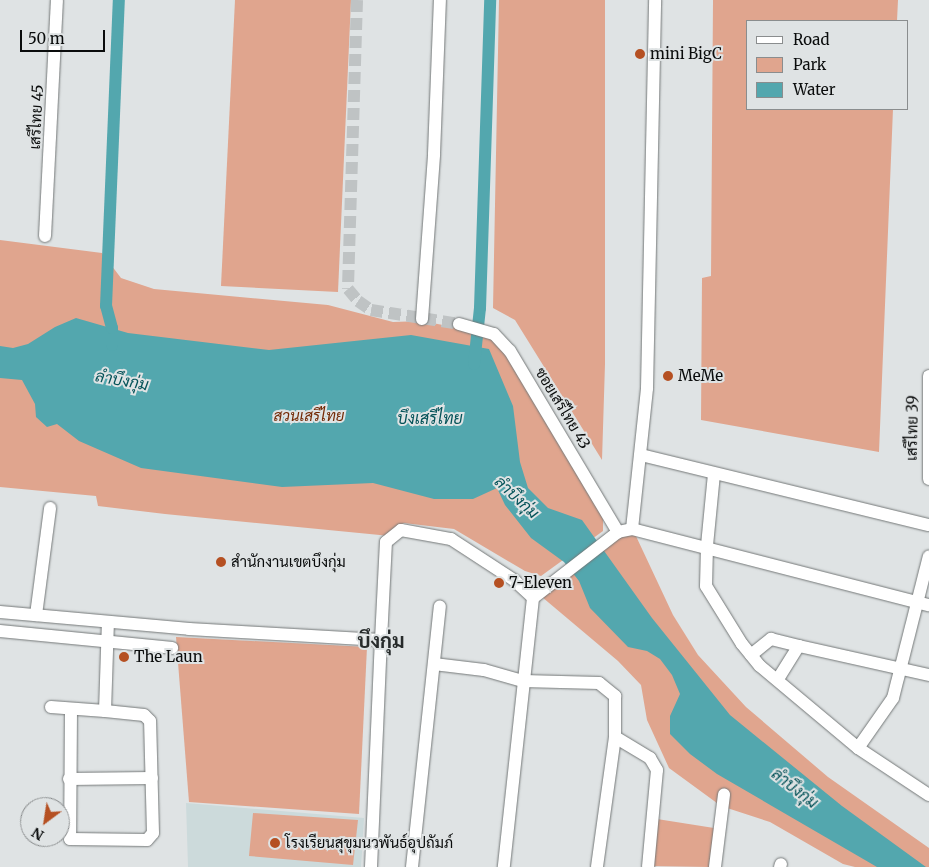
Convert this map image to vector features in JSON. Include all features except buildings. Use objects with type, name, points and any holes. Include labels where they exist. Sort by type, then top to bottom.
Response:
[{"type":"street","name":"เสรีไทย 45","points":[[45,236],[57,0]]},
{"type":"street","points":[[422,319],[434,154],[440,0]]},
{"type":"street","points":[[632,529],[641,455],[649,325],[655,0]]},
{"type":"street","name":"ซอยเสรีไทย 43","points":[[460,324],[494,334],[510,350],[618,532]]},
{"type":"street","name":"เสรีไทย 39","points":[[929,376],[929,479]]},
{"type":"street","points":[[641,455],[929,525]]},
{"type":"street","points":[[714,474],[707,546],[706,586],[751,655],[858,748],[929,795]]},
{"type":"street","points":[[36,615],[50,508]]},
{"type":"street","points":[[504,867],[533,598],[618,532],[632,529],[707,546],[923,603]]},
{"type":"street","points":[[371,867],[384,551],[386,542],[401,530],[451,539],[514,580],[533,598]]},
{"type":"street","points":[[858,748],[888,709],[923,603],[929,556]]},
{"type":"street","points":[[412,867],[440,607]]},
{"type":"street","points":[[0,612],[108,622],[381,640]]},
{"type":"street","points":[[105,711],[110,642],[108,622]]},
{"type":"street","points":[[0,631],[172,648]]},
{"type":"street","points":[[751,655],[772,639],[929,675]]},
{"type":"street","points":[[778,679],[799,646]]},
{"type":"street","points":[[434,664],[484,670],[523,681],[599,683],[608,689],[617,702],[615,737],[597,867]]},
{"type":"street","points":[[51,708],[71,708],[105,711],[149,717],[152,838],[143,842],[70,839],[71,708]]},
{"type":"street","points":[[615,737],[650,758],[658,770],[648,867]]},
{"type":"street","points":[[69,779],[152,778]]},
{"type":"street","points":[[714,867],[724,796]]},
{"type":"shaded area","name":"โรงเรียนสุขุมนวพันธ์อุปถัมภ์","points":[[186,803],[364,818],[361,867],[188,867]]},
{"type":"green space","points":[[235,0],[351,0],[338,292],[221,286]]},
{"type":"green space","points":[[499,0],[605,0],[605,364],[602,460],[515,320],[493,308]]},
{"type":"green space","points":[[713,0],[898,0],[897,20],[746,20],[746,110],[893,110],[879,452],[701,420],[702,278],[711,276]]},
{"type":"green space","name":"สวนเสรีไทย","points":[[0,240],[102,253],[121,278],[154,289],[328,305],[393,322],[422,321],[448,326],[502,342],[603,512],[603,531],[541,576],[525,571],[454,529],[404,523],[395,528],[390,536],[98,506],[96,496],[0,487]]},
{"type":"green space","points":[[635,534],[673,615],[698,655],[746,707],[828,777],[929,848],[929,867],[855,867],[843,864],[770,822],[721,806],[669,768],[647,720],[641,685],[618,661],[542,597],[619,536]]},
{"type":"green space","points":[[176,637],[367,647],[359,814],[189,802]]},
{"type":"green space","points":[[253,813],[358,820],[353,865],[249,856]]},
{"type":"green space","points":[[657,819],[714,828],[709,867],[650,866]]},
{"type":"water","name":"บึงเสรีไทย","points":[[76,318],[128,333],[269,350],[411,335],[489,349],[513,406],[520,462],[528,488],[548,508],[582,520],[652,618],[730,715],[842,806],[926,867],[877,867],[717,774],[690,754],[670,734],[670,716],[680,694],[672,675],[660,659],[647,651],[628,647],[590,608],[579,581],[564,562],[531,538],[505,505],[497,488],[473,499],[434,499],[373,483],[282,487],[141,468],[79,441],[57,424],[47,427],[36,417],[35,404],[22,380],[0,378],[0,346],[13,348],[28,344],[55,327]]},
{"type":"waterway","points":[[112,345],[112,328],[106,306],[119,0]]},
{"type":"waterway","points":[[474,364],[480,308],[490,0]]},
{"type":"tunnel","points":[[357,0],[348,289],[358,301],[371,310],[459,324]]},
{"type":"place","name":"mini BigC","points":[[640,54]]},
{"type":"place","name":"MeMe","points":[[668,376]]},
{"type":"place","name":"สำนักงานเขตบึงกุ่ม","points":[[221,562]]},
{"type":"place","name":"7-Eleven","points":[[499,583]]},
{"type":"place","name":"The Laun","points":[[124,657]]},
{"type":"place","name":"โรงเรียนสุขุมนวพันธ์อุปถัมภ์","points":[[275,843]]},
{"type":"district","name":"บึงกุ่ม","points":[[381,640]]},
{"type":"water label","name":"ลำบึงกุ่ม","points":[[122,380]]},
{"type":"water label","name":"ลำบึงกุ่ม","points":[[517,497]]},
{"type":"water label","name":"ลำบึงกุ่ม","points":[[795,788]]}]
